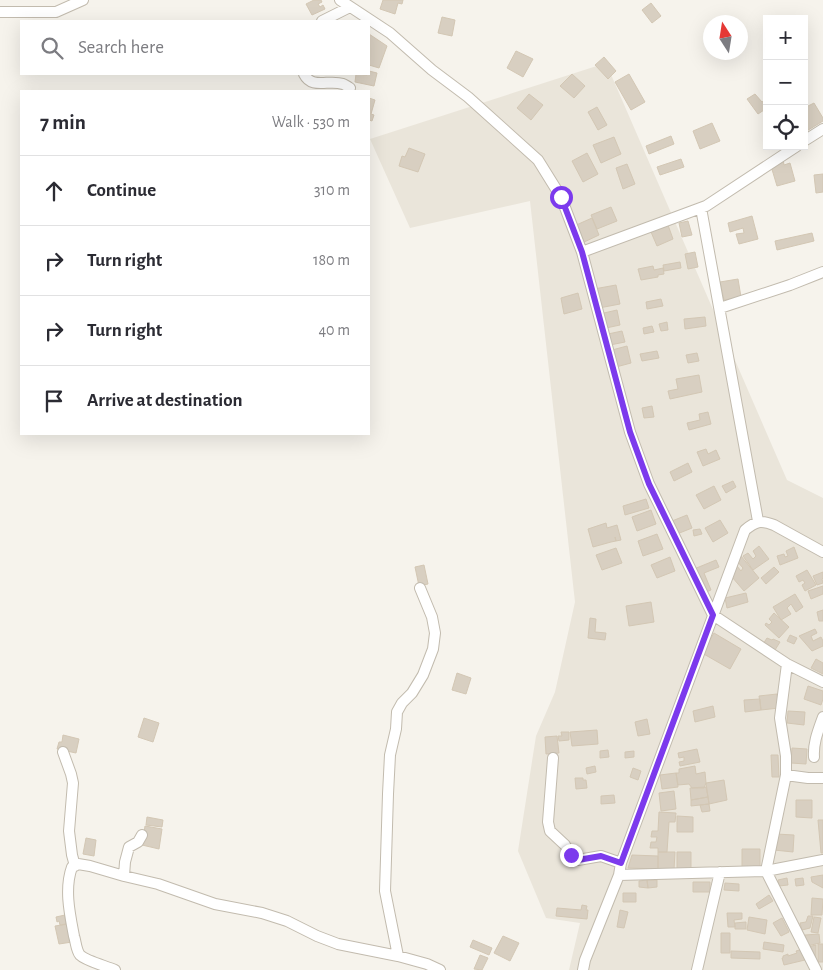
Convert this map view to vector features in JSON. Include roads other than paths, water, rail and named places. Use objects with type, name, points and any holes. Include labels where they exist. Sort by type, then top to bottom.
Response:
[{"type":"street","points":[[0,12],[56,12],[83,0]]},
{"type":"street","points":[[340,0],[390,33],[432,70],[468,97],[538,160],[561,197],[582,252],[630,432],[649,484],[713,615],[787,664],[823,682]]},
{"type":"street","points":[[324,20],[350,7]]},
{"type":"street","points":[[304,75],[311,82],[343,84],[350,88]]},
{"type":"street","points":[[808,138],[823,129]]},
{"type":"street","points":[[582,252],[706,206],[791,150]]},
{"type":"street","points":[[701,208],[758,521]]},
{"type":"street","points":[[720,308],[823,272]]},
{"type":"street","points":[[582,970],[619,875],[621,863],[745,530],[758,521],[774,525],[823,552]]},
{"type":"street","points":[[398,956],[385,891],[390,755],[396,729],[397,712],[423,675],[433,649],[435,634],[432,617],[420,588]]},
{"type":"street","points":[[787,664],[780,718],[786,756],[786,775],[766,871],[816,970]]},
{"type":"street","points":[[814,757],[816,734],[823,717]]},
{"type":"street","points":[[64,752],[73,783],[69,831],[75,866]]},
{"type":"street","points":[[553,758],[548,822],[550,831],[565,845],[571,855],[578,860],[601,856],[621,863]]},
{"type":"street","points":[[786,775],[823,778]]},
{"type":"street","points":[[124,876],[129,847],[138,842],[142,835]]},
{"type":"street","points":[[619,875],[766,871],[823,860]]},
{"type":"street","points":[[115,970],[82,957],[78,952],[70,915],[68,885],[72,868],[78,864],[158,884],[215,904],[262,913],[287,921],[338,944],[398,956],[427,964],[440,970]]},
{"type":"street","points":[[697,970],[720,872]]}]
